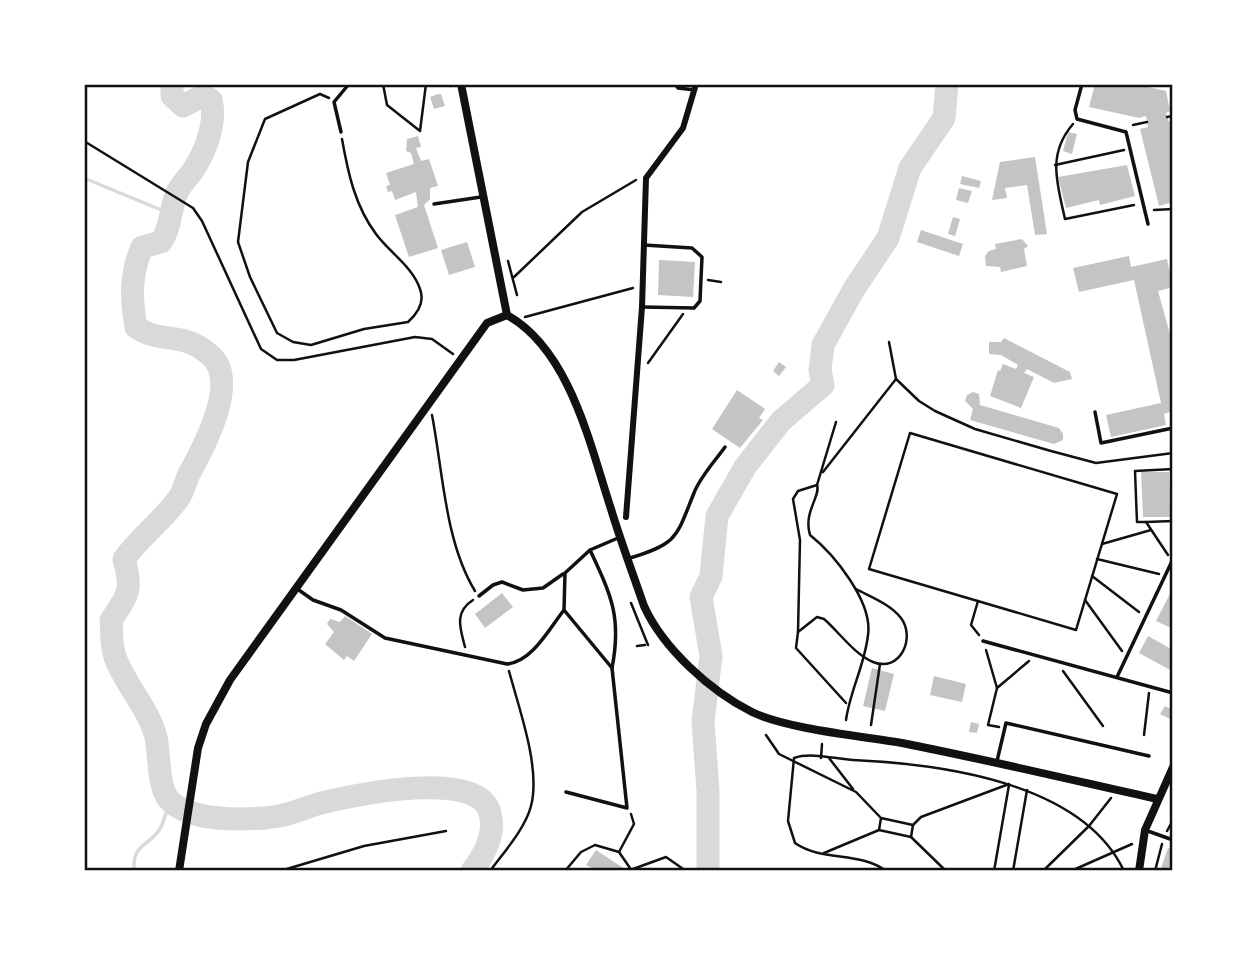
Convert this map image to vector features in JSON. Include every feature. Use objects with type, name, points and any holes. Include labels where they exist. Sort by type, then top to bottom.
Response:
[{"type":"street","points":[[461,84],[507,315]]},
{"type":"street","points":[[626,516],[638,377],[646,178],[683,128],[695,87]]},
{"type":"street","points":[[179,871],[193,772],[202,736],[216,706],[295,587],[487,323],[507,315],[533,333],[559,370],[585,426],[620,537],[654,629],[676,657],[744,707],[776,720],[997,763],[1157,799]]},
{"type":"street","points":[[1139,871],[1145,830],[1173,767]]},
{"type":"lane","points":[[341,132],[334,102],[349,84]]},
{"type":"lane","points":[[675,84],[678,88],[695,87]]},
{"type":"lane","points":[[1082,84],[1074,110],[1077,119],[1126,132],[1148,224]]},
{"type":"lane","points":[[434,204],[484,197]]},
{"type":"lane","points":[[642,307],[694,308],[699,301],[702,257],[699,251],[644,244]]},
{"type":"lane","points":[[1095,412],[1101,443],[1173,428]]},
{"type":"lane","points":[[628,559],[666,545],[677,534],[686,519],[695,491],[725,447]]},
{"type":"lane","points":[[479,597],[493,584],[502,582],[523,590],[542,588],[554,583],[590,550],[620,537]]},
{"type":"lane","points":[[566,792],[627,808],[612,668],[617,617],[611,596],[590,550]]},
{"type":"lane","points":[[1116,677],[1172,560]]},
{"type":"lane","points":[[295,587],[313,600],[341,610],[385,638],[468,658],[507,664],[518,663],[533,650],[564,610],[565,573]]},
{"type":"lane","points":[[564,610],[612,668]]},
{"type":"lane","points":[[983,640],[1173,693]]},
{"type":"lane","points":[[997,763],[1006,723],[1149,756]]},
{"type":"lane","points":[[1145,830],[1173,840]]},
{"type":"path","points":[[383,84],[387,105],[420,131],[426,84]]},
{"type":"path","points":[[334,102],[320,94],[265,119],[248,162],[237,228],[238,242],[250,276],[273,326],[281,337],[304,345],[408,322],[421,304],[421,291],[415,280],[376,234],[362,212],[349,181],[341,132]]},
{"type":"path","points":[[1167,117],[1173,116]]},
{"type":"path","points":[[1077,119],[1065,131],[1055,165],[1065,219],[1143,203]]},
{"type":"path","points":[[1133,125],[1147,122]]},
{"type":"path","points":[[84,141],[192,208],[202,221],[261,349],[276,360],[294,360],[415,337],[432,339],[461,359]]},
{"type":"path","points":[[1055,165],[1130,148]]},
{"type":"path","points":[[512,278],[582,212],[629,182],[646,178]]},
{"type":"path","points":[[701,279],[721,282]]},
{"type":"path","points":[[517,320],[612,295],[628,288],[643,288]]},
{"type":"path","points":[[638,377],[687,309]]},
{"type":"path","points":[[889,341],[896,379],[919,401],[975,429],[1096,463],[1173,453]]},
{"type":"path","points":[[823,472],[896,379]]},
{"type":"path","points":[[430,401],[451,527],[463,572],[479,597],[461,610],[459,618],[468,658]]},
{"type":"path","points":[[797,632],[817,617],[824,619],[862,655],[880,664],[897,660],[903,654],[906,629],[903,620],[888,606],[856,589],[810,534],[807,513],[818,495],[817,485],[836,422]]},
{"type":"path","points":[[910,433],[1117,494],[1097,559],[1076,631],[869,569],[910,433]]},
{"type":"path","points":[[1173,469],[1135,471],[1137,522],[1173,521]]},
{"type":"path","points":[[817,485],[798,491],[793,499],[800,540],[796,648],[848,705]]},
{"type":"path","points":[[1146,522],[1172,560]]},
{"type":"path","points":[[1102,544],[1151,530]]},
{"type":"path","points":[[800,540],[810,534]]},
{"type":"path","points":[[1097,559],[1166,576]]},
{"type":"path","points":[[1092,576],[1146,617]]},
{"type":"path","points":[[846,720],[869,631],[856,589]]},
{"type":"path","points":[[1085,600],[1125,654]]},
{"type":"path","points":[[978,601],[971,625],[983,640],[997,688],[988,724],[1004,728]]},
{"type":"path","points":[[637,646],[645,645]]},
{"type":"path","points":[[997,688],[1037,655]]},
{"type":"path","points":[[490,871],[526,818],[533,790],[531,764],[507,664]]},
{"type":"path","points":[[871,725],[880,664]]},
{"type":"path","points":[[1059,666],[1103,726]]},
{"type":"path","points":[[1144,735],[1149,691]]},
{"type":"path","points":[[766,735],[772,747],[792,763],[856,792]]},
{"type":"path","points":[[821,744],[821,758]]},
{"type":"path","points":[[886,871],[866,861],[821,853],[795,843],[789,831],[792,763],[800,756],[903,764],[1009,784],[1027,790],[1058,803],[1088,826],[1112,850],[1124,871]]},
{"type":"path","points":[[829,758],[881,818],[913,825]]},
{"type":"path","points":[[911,837],[913,825],[921,817],[1009,784]]},
{"type":"path","points":[[993,871],[1009,784]]},
{"type":"path","points":[[1013,871],[1027,790]]},
{"type":"path","points":[[1043,871],[1088,826],[1117,790]]},
{"type":"path","points":[[620,852],[635,819],[627,808]]},
{"type":"path","points":[[879,830],[881,818]]},
{"type":"path","points":[[821,853],[879,830],[911,837],[946,871]]},
{"type":"path","points":[[280,871],[364,846],[446,831]]},
{"type":"path","points":[[1071,871],[1112,850],[1142,841]]},
{"type":"path","points":[[565,871],[581,852],[595,845],[620,852],[633,870],[666,857],[685,871]]},
{"type":"building","points":[[1095,84],[1135,84],[1166,91],[1170,111],[1166,113],[1169,122],[1173,121],[1173,202],[1159,206],[1140,129],[1148,127],[1146,116],[1139,118],[1089,107]]},
{"type":"building","points":[[441,94],[445,106],[434,109],[430,97]]},
{"type":"building","points":[[1068,132],[1077,134],[1072,154],[1063,151]]},
{"type":"building","points":[[418,136],[421,147],[416,148],[421,161],[429,159],[438,186],[430,188],[430,199],[424,205],[438,248],[409,257],[395,215],[418,207],[416,192],[395,200],[392,191],[388,192],[386,186],[390,185],[386,173],[414,164],[411,153],[406,151],[407,139]]},
{"type":"building","points":[[1035,157],[1047,234],[1035,235],[1027,185],[1005,188],[1007,198],[992,200],[1000,162]]},
{"type":"building","points":[[1127,165],[1135,196],[1100,205],[1099,200],[1066,208],[1058,177]]},
{"type":"building","points":[[962,176],[981,181],[979,188],[960,184]]},
{"type":"building","points":[[959,188],[972,191],[968,203],[956,200]]},
{"type":"building","points":[[953,217],[960,219],[955,236],[948,234]]},
{"type":"building","points":[[921,230],[963,244],[959,256],[917,242]]},
{"type":"building","points":[[1022,239],[1028,246],[1024,249],[1027,266],[1001,272],[1000,267],[986,266],[985,256],[996,249],[995,244]]},
{"type":"building","points":[[467,242],[475,267],[449,275],[441,250]]},
{"type":"building","points":[[1129,256],[1131,267],[1167,259],[1173,287],[1158,291],[1173,345],[1173,411],[1164,414],[1166,425],[1111,437],[1106,415],[1161,403],[1134,280],[1079,292],[1073,268]]},
{"type":"building","points":[[659,260],[695,262],[693,297],[658,295]]},
{"type":"building","points":[[1004,338],[1070,372],[1072,379],[1054,383],[1027,369],[1024,373],[1034,377],[1021,408],[990,396],[998,370],[1000,371],[1003,364],[1016,369],[1018,365],[1001,355],[989,354],[989,342],[1001,342]]},
{"type":"building","points":[[779,362],[786,367],[779,376],[773,371]]},
{"type":"building","points":[[737,390],[765,409],[759,418],[763,420],[740,448],[712,429]]},
{"type":"building","points":[[973,392],[979,394],[980,405],[1059,428],[1063,440],[1054,444],[970,420],[973,409],[965,401],[967,395]]},
{"type":"building","points":[[1141,472],[1169,472],[1170,517],[1143,517]]},
{"type":"building","points":[[1173,588],[1173,629],[1156,621]]},
{"type":"building","points":[[502,593],[513,607],[485,628],[475,614]]},
{"type":"building","points":[[345,616],[372,634],[354,661],[347,656],[344,660],[325,644],[334,632],[327,624],[330,619],[340,622]]},
{"type":"building","points":[[1148,636],[1173,650],[1172,671],[1139,653]]},
{"type":"building","points":[[872,668],[894,674],[885,711],[863,706]]},
{"type":"building","points":[[934,676],[966,684],[962,702],[930,695]]},
{"type":"building","points":[[1165,706],[1173,710],[1170,719],[1160,714]]},
{"type":"building","points":[[971,722],[979,724],[977,733],[969,732]]},
{"type":"building","points":[[1168,848],[1173,850],[1173,871],[1160,871]]},
{"type":"building","points":[[596,850],[628,871],[598,871],[586,865]]},
{"type":"waterway","points":[[172,84],[172,96],[183,106],[204,95],[211,100],[211,128],[201,156],[177,192],[167,231],[161,242],[142,247],[135,268],[133,287],[136,327],[154,335],[190,343],[210,355],[218,366],[220,397],[210,431],[180,496],[124,559],[128,578],[127,592],[111,620],[115,657],[148,716],[156,737],[164,790],[172,803],[182,809],[205,816],[242,819],[281,816],[321,803],[387,791],[414,788],[464,791],[481,799],[490,813],[492,829],[488,844],[472,871]]},
{"type":"waterway","points":[[708,871],[708,791],[703,721],[711,656],[701,597],[711,576],[717,516],[745,467],[781,421],[823,385],[820,370],[823,345],[854,289],[888,238],[910,168],[944,118],[947,84]]},
{"type":"waterway","points":[[84,178],[171,214]]},
{"type":"waterway","points":[[134,871],[138,850],[160,829],[170,801]]}]
